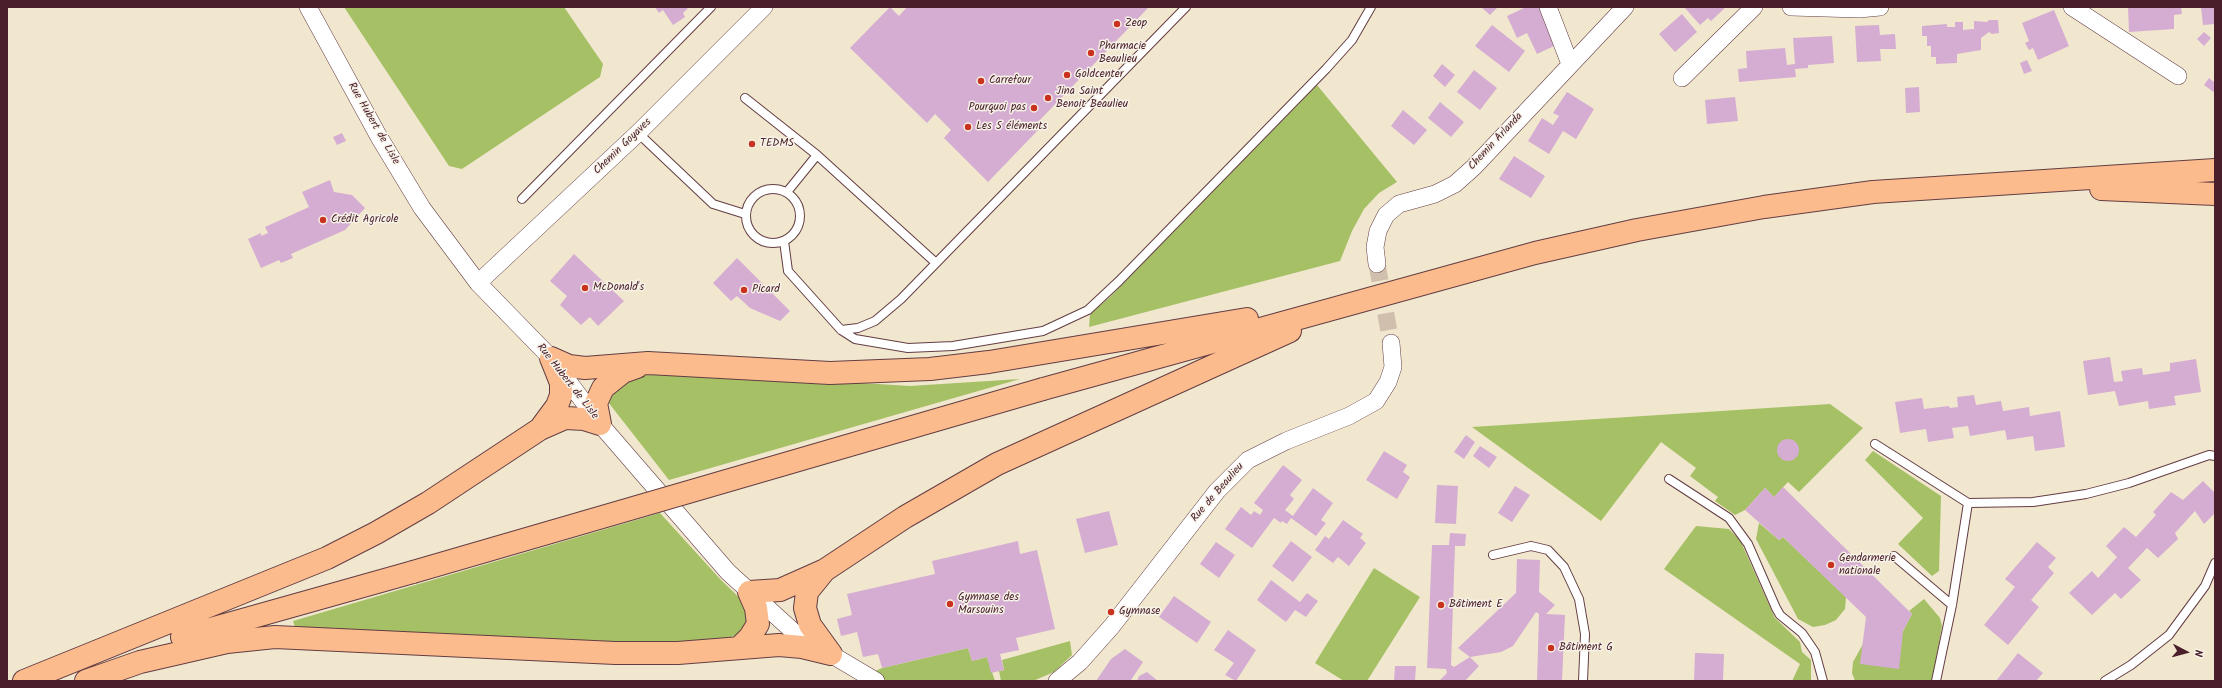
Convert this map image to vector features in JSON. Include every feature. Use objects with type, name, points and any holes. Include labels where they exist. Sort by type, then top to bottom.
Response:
[{"type":"highway","points":[[29,679],[195,634],[413,572],[1043,389],[1535,253],[1644,229],[1823,198],[1873,192],[2215,170]]},
{"type":"highway","points":[[1995,184],[2215,194]]},
{"type":"highway","points":[[551,358],[569,366],[585,368],[648,363],[830,373],[930,369],[989,362],[1344,305]]},
{"type":"highway","points":[[740,647],[750,637],[758,624],[756,608],[749,592],[780,590],[825,570],[905,517],[997,464],[1344,305]]},
{"type":"highway","points":[[540,429],[557,406],[561,395],[561,383],[551,358]]},
{"type":"highway","points":[[29,679],[327,558],[376,533],[428,503],[540,429],[565,418],[584,419],[600,424],[596,404],[603,388],[623,372],[648,363]]},
{"type":"highway","points":[[825,570],[807,592],[805,608],[810,625],[831,654]]},
{"type":"highway","points":[[140,662],[195,634]]},
{"type":"highway","points":[[86,681],[140,662],[227,642],[275,637],[615,653],[678,653],[780,645],[802,647],[831,654]]},
{"type":"street","name":"Rue Hubert de Lisle","points":[[308,7],[379,137],[418,201],[478,282],[551,358],[600,424],[728,572],[795,633],[876,681]]},
{"type":"street","name":"Chemin Goyaves","points":[[478,282],[638,133],[764,7]]},
{"type":"street","points":[[1548,7],[1570,64]]},
{"type":"street","name":"Chemin Arlanda","points":[[1377,264],[1375,247],[1378,231],[1386,215],[1400,204],[1435,194],[1455,184],[1474,167],[1625,7]]},
{"type":"street","points":[[1682,78],[1754,7]]},
{"type":"street","points":[[1791,7],[1859,9],[1880,7]]},
{"type":"street","points":[[2072,7],[2178,76]]},
{"type":"street","name":"Rue de Beaulieu","points":[[1057,681],[1080,662],[1112,626],[1217,491],[1248,460],[1286,441],[1349,416],[1376,401],[1388,382],[1393,367],[1391,344]]},
{"type":"lane","points":[[522,199],[711,7]]},
{"type":"lane","points":[[841,330],[858,328],[875,321],[901,299],[1186,7]]},
{"type":"lane","points":[[784,241],[788,271],[841,330],[855,339],[876,344],[908,348],[953,346],[1042,331],[1088,310],[1119,281],[1326,70],[1352,40],[1371,7]]},
{"type":"lane","points":[[744,98],[817,155],[936,263]]},
{"type":"lane","points":[[638,133],[713,204],[745,214]]},
{"type":"lane","points":[[787,192],[817,155]]},
{"type":"lane","points":[[773,188],[787,192],[797,202],[800,217],[796,231],[784,241],[773,244],[761,241],[751,233],[746,223],[745,214],[749,201],[760,191],[773,188]]},
{"type":"lane","points":[[1875,444],[1968,503],[2033,502],[2086,494],[2129,483],[2209,455],[2215,456]]},
{"type":"lane","points":[[1669,479],[1729,518],[1748,544],[1780,615],[1802,633],[1815,652],[1823,681]]},
{"type":"lane","points":[[1936,681],[1952,606],[1968,503]]},
{"type":"lane","points":[[1493,555],[1531,546],[1548,550],[1564,567],[1579,599],[1585,634],[1583,681]]},
{"type":"lane","points":[[1894,556],[1952,606]]},
{"type":"lane","points":[[2104,681],[2131,665],[2169,635],[2205,586],[2215,563]]},
{"type":"green space","points":[[344,7],[564,7],[603,64],[600,77],[462,169],[449,166]]},
{"type":"green space","points":[[1317,85],[1397,182],[1379,193],[1364,209],[1352,231],[1340,261],[1089,327],[1090,314],[1110,297]]},
{"type":"green space","points":[[653,370],[910,386],[1020,379],[669,480],[608,402],[618,387],[634,376]]},
{"type":"green space","points":[[1830,404],[1863,428],[1799,492],[1788,482],[1774,497],[1765,488],[1745,510],[1735,515],[1715,501],[1718,497],[1690,476],[1696,468],[1661,442],[1601,521],[1472,427]]},
{"type":"green space","points":[[1873,451],[1941,496],[1939,571],[1932,576],[1898,544],[1923,518],[1865,460]]},
{"type":"green space","points":[[660,513],[721,580],[746,604],[753,614],[740,634],[717,642],[659,643],[296,630],[293,621]]},
{"type":"green space","points":[[1759,523],[1779,540],[1783,537],[1846,597],[1845,609],[1836,620],[1825,625],[1813,627],[1798,619],[1756,539]]},
{"type":"green space","points":[[1696,526],[1729,529],[1740,540],[1775,618],[1800,642],[1802,652],[1811,660],[1811,681],[1792,681],[1800,664],[1664,569]]},
{"type":"green space","points":[[1374,568],[1420,597],[1367,681],[1344,681],[1315,663]]},
{"type":"green space","points":[[1924,599],[1940,618],[1942,626],[1932,681],[1855,681],[1852,673],[1853,662],[1863,644],[1903,631],[1912,614],[1909,611]]},
{"type":"green space","points":[[1070,641],[1072,655],[1054,672],[1033,681],[1001,681],[999,671],[1004,670],[1002,660]]},
{"type":"green space","points":[[968,648],[972,661],[987,657],[995,681],[881,681],[869,674],[882,668]]},
{"type":"building","points":[[655,7],[689,7],[683,13],[685,17],[673,25],[663,10],[659,13]]},
{"type":"building","name":"Carrefour","points":[[890,7],[899,16],[907,7],[1149,7],[1038,122],[1042,126],[988,182],[944,138],[951,130],[935,114],[927,123],[850,48]]},
{"type":"building","points":[[1481,7],[1498,7],[1490,15]]},
{"type":"building","points":[[1526,7],[1539,7],[1556,45],[1537,54],[1527,33],[1517,38],[1507,16]]},
{"type":"building","points":[[1684,7],[1726,7],[1711,21],[1708,18],[1700,25]]},
{"type":"building","points":[[2128,7],[2181,7],[2182,14],[2174,15],[2174,29],[2129,32]]},
{"type":"building","points":[[2201,7],[2215,7],[2215,24],[2203,25]]},
{"type":"building","points":[[2054,10],[2069,46],[2038,60],[2033,48],[2029,50],[2025,43],[2029,41],[2022,23]]},
{"type":"building","points":[[1682,14],[1697,32],[1675,52],[1659,34]]},
{"type":"building","points":[[1989,20],[1998,20],[1999,33],[1992,34],[1989,32],[1981,38],[1981,50],[1957,54],[1957,63],[1936,64],[1936,57],[1931,57],[1931,46],[1927,46],[1927,36],[1922,36],[1922,26],[1947,24],[1947,27],[1955,27],[1955,22],[1963,22],[1963,30],[1974,29],[1974,21],[1987,22]]},
{"type":"building","points":[[1492,25],[1525,51],[1509,72],[1475,46]]},
{"type":"building","points":[[1879,25],[1880,35],[1895,34],[1896,49],[1880,49],[1881,61],[1857,62],[1855,26]]},
{"type":"building","points":[[2204,32],[2211,38],[2204,46],[2197,39]]},
{"type":"building","points":[[1832,36],[1834,63],[1808,65],[1808,68],[1795,69],[1796,77],[1739,82],[1738,69],[1747,68],[1746,51],[1785,48],[1787,65],[1795,64],[1793,38]]},
{"type":"building","points":[[2027,60],[2032,71],[2024,74],[2020,63]]},
{"type":"building","points":[[1442,64],[1455,75],[1445,87],[1433,76]]},
{"type":"building","points":[[1474,70],[1497,88],[1480,110],[1457,92]]},
{"type":"building","points":[[2209,78],[2215,83],[2215,93],[2204,85]]},
{"type":"building","points":[[1919,87],[1920,112],[1906,113],[1905,88]]},
{"type":"building","points":[[1567,92],[1594,109],[1576,139],[1563,131],[1549,154],[1528,141],[1542,118],[1553,125],[1559,116],[1553,113]]},
{"type":"building","points":[[1735,97],[1738,121],[1707,124],[1705,100]]},
{"type":"building","points":[[1440,102],[1464,122],[1451,137],[1428,118]]},
{"type":"building","points":[[1403,110],[1427,130],[1414,145],[1391,126]]},
{"type":"building","points":[[342,133],[346,141],[337,145],[333,137]]},
{"type":"building","points":[[1514,156],[1545,176],[1531,198],[1499,179]]},
{"type":"building","name":"Crédit Agricole","points":[[330,180],[334,192],[352,195],[365,208],[345,230],[291,254],[293,258],[281,263],[279,260],[261,268],[248,239],[261,233],[261,236],[268,233],[265,227],[309,207],[302,192]]},
{"type":"building","name":"McDonald's","points":[[574,254],[624,301],[598,326],[590,317],[581,325],[560,305],[567,296],[550,281]]},
{"type":"building","name":"Picard","points":[[737,258],[790,311],[780,321],[750,308],[737,296],[731,301],[713,283]]},
{"type":"building","points":[[2110,357],[2114,382],[2123,381],[2121,371],[2142,368],[2143,375],[2170,371],[2170,363],[2196,359],[2201,392],[2174,396],[2176,405],[2149,409],[2148,401],[2119,406],[2115,391],[2088,395],[2083,361]]},
{"type":"building","points":[[1974,395],[1976,405],[2001,401],[2003,411],[2029,407],[2030,416],[2060,411],[2065,447],[2035,451],[2033,436],[2007,440],[2005,430],[1970,436],[1968,426],[1952,428],[1954,438],[1928,442],[1926,429],[1900,433],[1895,402],[1922,398],[1924,409],[1949,406],[1950,408],[1958,407],[1957,397]]},
{"type":"building","points":[[1466,435],[1475,442],[1464,459],[1454,452]]},
{"type":"building","points":[[1788,439],[1796,442],[1799,450],[1796,458],[1788,461],[1780,458],[1777,450],[1780,442]]},
{"type":"building","points":[[1480,446],[1497,457],[1489,468],[1473,456]]},
{"type":"building","points":[[1384,451],[1407,465],[1403,472],[1410,477],[1397,499],[1366,480]]},
{"type":"building","points":[[1283,465],[1302,480],[1290,495],[1294,499],[1285,510],[1293,516],[1313,488],[1333,503],[1321,520],[1326,523],[1316,536],[1291,518],[1287,524],[1282,521],[1281,523],[1274,518],[1252,548],[1225,529],[1241,507],[1251,515],[1254,511],[1260,515],[1263,510],[1254,503]]},
{"type":"building","points":[[2203,481],[2215,493],[2215,513],[2204,524],[2195,511],[2175,533],[2178,539],[2158,558],[2147,548],[2128,568],[2141,580],[2121,599],[2115,593],[2092,615],[2069,593],[2092,571],[2098,578],[2117,557],[2106,546],[2124,527],[2136,537],[2156,515],[2153,512],[2171,492],[2183,500]]},
{"type":"building","points":[[1437,485],[1458,486],[1456,524],[1435,523]]},
{"type":"building","points":[[1515,486],[1530,495],[1512,522],[1498,513]]},
{"type":"building","points":[[1783,487],[1912,614],[1903,631],[1899,669],[1860,664],[1866,617],[1783,537],[1779,540],[1745,510],[1765,488],[1774,497]]},
{"type":"building","points":[[1109,511],[1118,545],[1085,553],[1076,519]]},
{"type":"building","points":[[1343,520],[1363,534],[1360,538],[1366,543],[1349,566],[1338,557],[1333,563],[1315,550],[1325,536],[1329,539]]},
{"type":"building","name":"Bâtiment E","points":[[1450,533],[1466,534],[1465,546],[1455,546],[1451,665],[1454,667],[1470,657],[1479,666],[1465,681],[1439,681],[1447,673],[1446,669],[1427,668],[1432,545],[1449,545]]},
{"type":"building","name":"Gymnase des Marsouins","points":[[1018,541],[1020,554],[1037,550],[1055,629],[1016,638],[1019,650],[1000,654],[1004,670],[991,673],[987,657],[972,661],[968,648],[882,668],[878,654],[863,657],[857,632],[841,636],[837,619],[852,615],[847,594],[935,574],[932,561]]},
{"type":"building","points":[[1291,541],[1312,557],[1293,582],[1272,566]]},
{"type":"building","points":[[1216,542],[1235,555],[1219,578],[1200,564]]},
{"type":"building","points":[[2037,542],[2056,558],[2048,567],[2054,573],[2031,600],[2039,607],[2008,645],[1984,625],[2015,587],[2005,579]]},
{"type":"building","points":[[1517,559],[1540,560],[1539,592],[1555,605],[1546,614],[1565,615],[1562,681],[1537,681],[1539,614],[1536,612],[1513,646],[1501,652],[1470,657],[1458,648],[1516,593]]},
{"type":"building","points":[[1271,580],[1300,602],[1307,593],[1318,601],[1306,617],[1295,610],[1286,622],[1257,600]]},
{"type":"building","points":[[1174,596],[1211,622],[1197,643],[1159,617]]},
{"type":"building","points":[[1228,630],[1256,650],[1236,681],[1225,675],[1234,663],[1214,650]]},
{"type":"building","points":[[1125,649],[1143,662],[1131,680],[1132,681],[1096,681],[1111,659]]},
{"type":"building","points":[[1695,653],[1724,654],[1723,681],[1694,681]]},
{"type":"building","points":[[2018,653],[2043,673],[2036,681],[1996,681]]},
{"type":"building","points":[[1395,666],[1416,666],[1415,681],[1394,681]]},
{"type":"building","points":[[1147,672],[1158,681],[1137,681],[1139,676]]},
{"type":"tunnel","points":[[1377,264],[1391,343]]},
{"type":"place","name":"Zeop","points":[[1117,24]]},
{"type":"place","name":"Pharmacie Beaulieu","points":[[1091,53]]},
{"type":"place","name":"Goldcenter","points":[[1067,75]]},
{"type":"place","name":"Carrefour","points":[[981,81]]},
{"type":"place","name":"Jina Saint Benoit Beaulieu","points":[[1048,98]]},
{"type":"place","name":"Pourquoi pas","points":[[1034,108]]},
{"type":"place","name":"Les 5 éléments","points":[[968,127]]},
{"type":"place","name":"TEDMS","points":[[752,144]]},
{"type":"place","name":"Crédit Agricole","points":[[323,220]]},
{"type":"place","name":"McDonald's","points":[[585,288]]},
{"type":"place","name":"Picard","points":[[744,290]]},
{"type":"place","name":"Gendarmerie nationale","points":[[1831,565]]},
{"type":"place","name":"Gymnase des Marsouins","points":[[950,604]]},
{"type":"place","name":"Bâtiment E","points":[[1441,605]]},
{"type":"place","name":"Gymnase","points":[[1111,612]]},
{"type":"place","name":"Bâtiment G","points":[[1551,648]]}]
